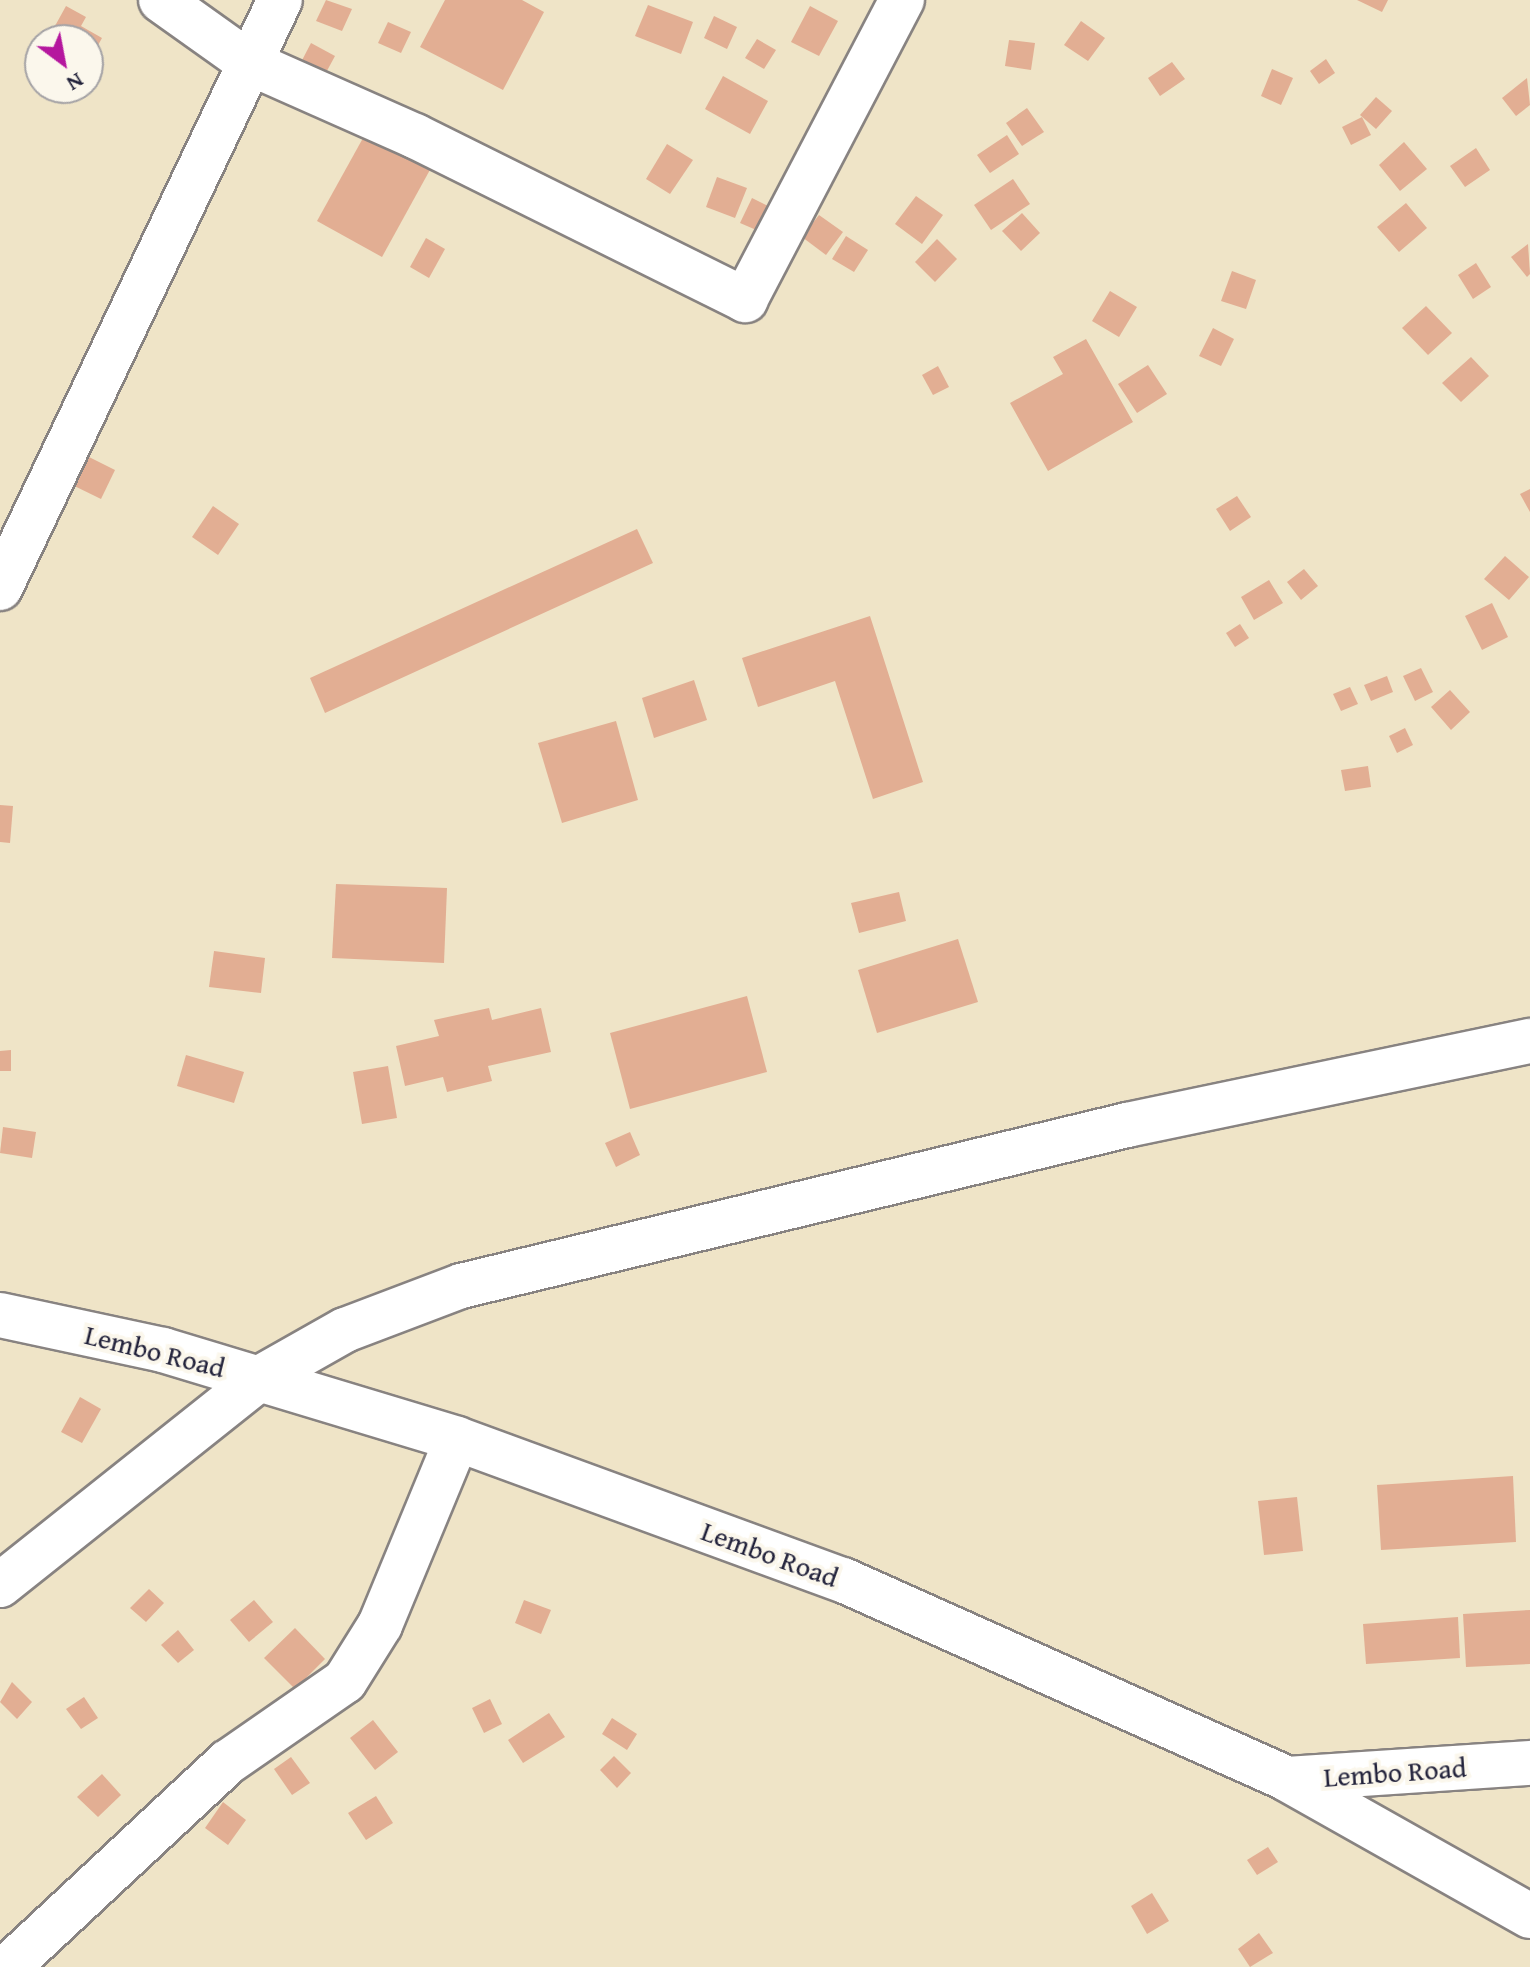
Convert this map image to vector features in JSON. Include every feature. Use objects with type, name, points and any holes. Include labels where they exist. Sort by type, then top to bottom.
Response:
[{"type":"street","points":[[161,0],[248,62],[415,136],[745,300],[902,0]]},
{"type":"street","points":[[0,588],[280,0]]},
{"type":"street","points":[[0,1585],[260,1378],[345,1330],[461,1286],[1127,1125],[1530,1041]]},
{"type":"street","name":"Lembo Road","points":[[0,1315],[163,1350],[457,1439],[843,1580],[1287,1779],[1530,1763]]},
{"type":"street","points":[[8,1967],[228,1762],[345,1681],[380,1625],[457,1439]]},
{"type":"street","points":[[1287,1779],[1530,1916]]},
{"type":"building","points":[[326,0],[352,9],[342,31],[316,21]]},
{"type":"building","points":[[445,0],[522,0],[544,12],[503,90],[420,47]]},
{"type":"building","points":[[1357,0],[1388,0],[1382,12]]},
{"type":"building","points":[[648,5],[693,22],[681,54],[635,36]]},
{"type":"building","points":[[66,6],[86,17],[82,24],[56,24]]},
{"type":"building","points":[[810,6],[838,21],[819,56],[791,42]]},
{"type":"building","points":[[714,16],[737,27],[727,49],[704,38]]},
{"type":"building","points":[[1081,21],[1105,38],[1088,61],[1064,45]]},
{"type":"building","points":[[388,22],[411,32],[401,53],[378,43]]},
{"type":"building","points":[[757,39],[776,50],[764,69],[745,58]]},
{"type":"building","points":[[1009,40],[1035,43],[1031,70],[1005,66]]},
{"type":"building","points":[[311,43],[335,56],[322,80],[298,68]]},
{"type":"building","points":[[1326,59],[1335,73],[1319,84],[1310,71]]},
{"type":"building","points":[[1172,62],[1185,79],[1160,96],[1148,78]]},
{"type":"building","points":[[1272,69],[1293,78],[1281,105],[1261,96]]},
{"type":"building","points":[[723,76],[768,101],[750,134],[705,109]]},
{"type":"building","points":[[1527,78],[1530,105],[1516,116],[1502,98]]},
{"type":"building","points":[[1376,97],[1392,111],[1376,129],[1360,115]]},
{"type":"building","points":[[1027,108],[1044,132],[1022,146],[1006,123]]},
{"type":"building","points":[[1362,117],[1371,135],[1351,145],[1342,127]]},
{"type":"building","points":[[373,120],[431,168],[382,257],[317,221]]},
{"type":"building","points":[[1007,135],[1019,154],[990,173],[977,155]]},
{"type":"building","points":[[1404,142],[1427,169],[1400,191],[1379,165]]},
{"type":"building","points":[[667,144],[693,160],[670,194],[646,179]]},
{"type":"building","points":[[1476,148],[1490,170],[1465,187],[1450,166]]},
{"type":"building","points":[[717,177],[747,188],[735,218],[706,207]]},
{"type":"building","points":[[1013,179],[1030,204],[991,230],[974,205]]},
{"type":"building","points":[[916,196],[943,215],[922,244],[895,224]]},
{"type":"building","points":[[752,198],[772,208],[761,232],[740,223]]},
{"type":"building","points":[[1406,203],[1427,228],[1399,252],[1377,227]]},
{"type":"building","points":[[1022,213],[1040,233],[1021,251],[1002,231]]},
{"type":"building","points":[[819,215],[843,232],[826,255],[802,237]]},
{"type":"building","points":[[846,236],[868,250],[854,272],[832,259]]},
{"type":"building","points":[[426,238],[445,249],[429,278],[410,267]]},
{"type":"building","points":[[937,239],[957,259],[935,282],[915,262]]},
{"type":"building","points":[[1528,244],[1530,274],[1527,277],[1511,257]]},
{"type":"building","points":[[1476,263],[1491,287],[1473,299],[1458,275]]},
{"type":"building","points":[[1232,271],[1256,280],[1246,309],[1221,301]]},
{"type":"building","points":[[1110,291],[1137,307],[1119,337],[1092,321]]},
{"type":"building","points":[[1426,306],[1452,333],[1428,355],[1402,328]]},
{"type":"building","points":[[1213,328],[1234,339],[1221,366],[1199,356]]},
{"type":"building","points":[[1086,339],[1133,422],[1048,471],[1010,403],[1063,374],[1053,357]]},
{"type":"building","points":[[1471,357],[1489,376],[1461,402],[1442,383]]},
{"type":"building","points":[[1148,365],[1167,394],[1137,413],[1118,384]]},
{"type":"building","points":[[938,366],[949,387],[933,395],[922,375]]},
{"type":"building","points":[[71,448],[115,470],[101,499],[56,477]]},
{"type":"building","points":[[1530,489],[1530,512],[1520,494]]},
{"type":"building","points":[[1237,496],[1251,517],[1230,531],[1216,509]]},
{"type":"building","points":[[213,506],[239,524],[218,555],[192,537]]},
{"type":"building","points":[[637,529],[653,563],[325,713],[310,678]]},
{"type":"building","points":[[1505,556],[1529,577],[1509,600],[1484,579]]},
{"type":"building","points":[[1304,569],[1318,586],[1301,600],[1287,582]]},
{"type":"building","points":[[1269,580],[1283,603],[1254,620],[1241,597]]},
{"type":"building","points":[[1492,603],[1508,637],[1482,650],[1465,616]]},
{"type":"building","points":[[870,616],[923,782],[873,799],[835,681],[758,707],[742,658]]},
{"type":"building","points":[[1240,624],[1249,638],[1235,647],[1226,633]]},
{"type":"building","points":[[1421,668],[1433,692],[1415,701],[1403,676]]},
{"type":"building","points":[[1387,676],[1393,692],[1371,701],[1364,685]]},
{"type":"building","points":[[694,680],[707,720],[654,738],[642,698]]},
{"type":"building","points":[[1350,687],[1358,704],[1341,711],[1333,694]]},
{"type":"building","points":[[1450,690],[1470,712],[1451,730],[1431,707]]},
{"type":"building","points":[[616,721],[638,800],[562,823],[538,743]]},
{"type":"building","points":[[1405,728],[1413,745],[1397,753],[1389,736]]},
{"type":"building","points":[[1368,766],[1371,787],[1345,791],[1341,770]]},
{"type":"building","points":[[0,805],[13,806],[10,843],[0,842]]},
{"type":"building","points":[[336,884],[447,888],[444,963],[332,958]]},
{"type":"building","points":[[899,892],[906,921],[859,933],[851,903]]},
{"type":"building","points":[[958,939],[978,1002],[877,1033],[858,970]]},
{"type":"building","points":[[214,951],[265,958],[261,993],[209,987]]},
{"type":"building","points":[[747,996],[767,1072],[630,1109],[610,1033]]},
{"type":"building","points":[[489,1008],[492,1020],[541,1008],[551,1052],[488,1066],[492,1081],[447,1092],[443,1077],[405,1086],[396,1046],[439,1036],[434,1020]]},
{"type":"building","points":[[11,1050],[11,1071],[0,1071],[0,1051]]},
{"type":"building","points":[[186,1055],[244,1072],[234,1103],[177,1086]]},
{"type":"building","points":[[388,1066],[397,1118],[362,1124],[353,1072]]},
{"type":"building","points":[[3,1127],[36,1132],[32,1158],[0,1153]]},
{"type":"building","points":[[630,1132],[640,1155],[616,1167],[605,1143]]},
{"type":"building","points":[[80,1397],[101,1409],[82,1443],[61,1432]]},
{"type":"building","points":[[1513,1476],[1516,1542],[1381,1550],[1377,1485]]},
{"type":"building","points":[[1297,1497],[1303,1551],[1264,1555],[1258,1501]]},
{"type":"building","points":[[149,1589],[164,1603],[146,1622],[130,1608]]},
{"type":"building","points":[[254,1600],[273,1622],[249,1642],[230,1620]]},
{"type":"building","points":[[524,1600],[551,1610],[541,1634],[515,1623]]},
{"type":"building","points":[[1530,1610],[1530,1664],[1466,1667],[1463,1614]]},
{"type":"building","points":[[1458,1617],[1460,1658],[1366,1664],[1363,1624]]},
{"type":"building","points":[[295,1628],[325,1659],[295,1689],[264,1658]]},
{"type":"building","points":[[178,1630],[194,1650],[178,1663],[161,1645]]},
{"type":"building","points":[[12,1682],[32,1702],[17,1719],[0,1702]]},
{"type":"building","points":[[84,1697],[98,1718],[81,1729],[66,1709]]},
{"type":"building","points":[[490,1699],[502,1724],[484,1733],[472,1708]]},
{"type":"building","points":[[549,1713],[565,1737],[523,1763],[508,1740]]},
{"type":"building","points":[[612,1718],[637,1734],[627,1750],[602,1734]]},
{"type":"building","points":[[373,1720],[398,1752],[375,1770],[350,1738]]},
{"type":"building","points":[[614,1756],[631,1773],[617,1788],[600,1770]]},
{"type":"building","points":[[291,1757],[310,1783],[292,1795],[274,1769]]},
{"type":"building","points":[[102,1774],[121,1795],[98,1817],[77,1797]]},
{"type":"building","points":[[376,1796],[393,1823],[366,1840],[348,1813]]},
{"type":"building","points":[[223,1802],[246,1820],[228,1845],[205,1828]]},
{"type":"building","points":[[1268,1847],[1278,1862],[1257,1875],[1247,1860]]},
{"type":"building","points":[[1152,1893],[1169,1921],[1147,1934],[1131,1906]]},
{"type":"building","points":[[1259,1933],[1273,1953],[1250,1967],[1238,1949]]}]
